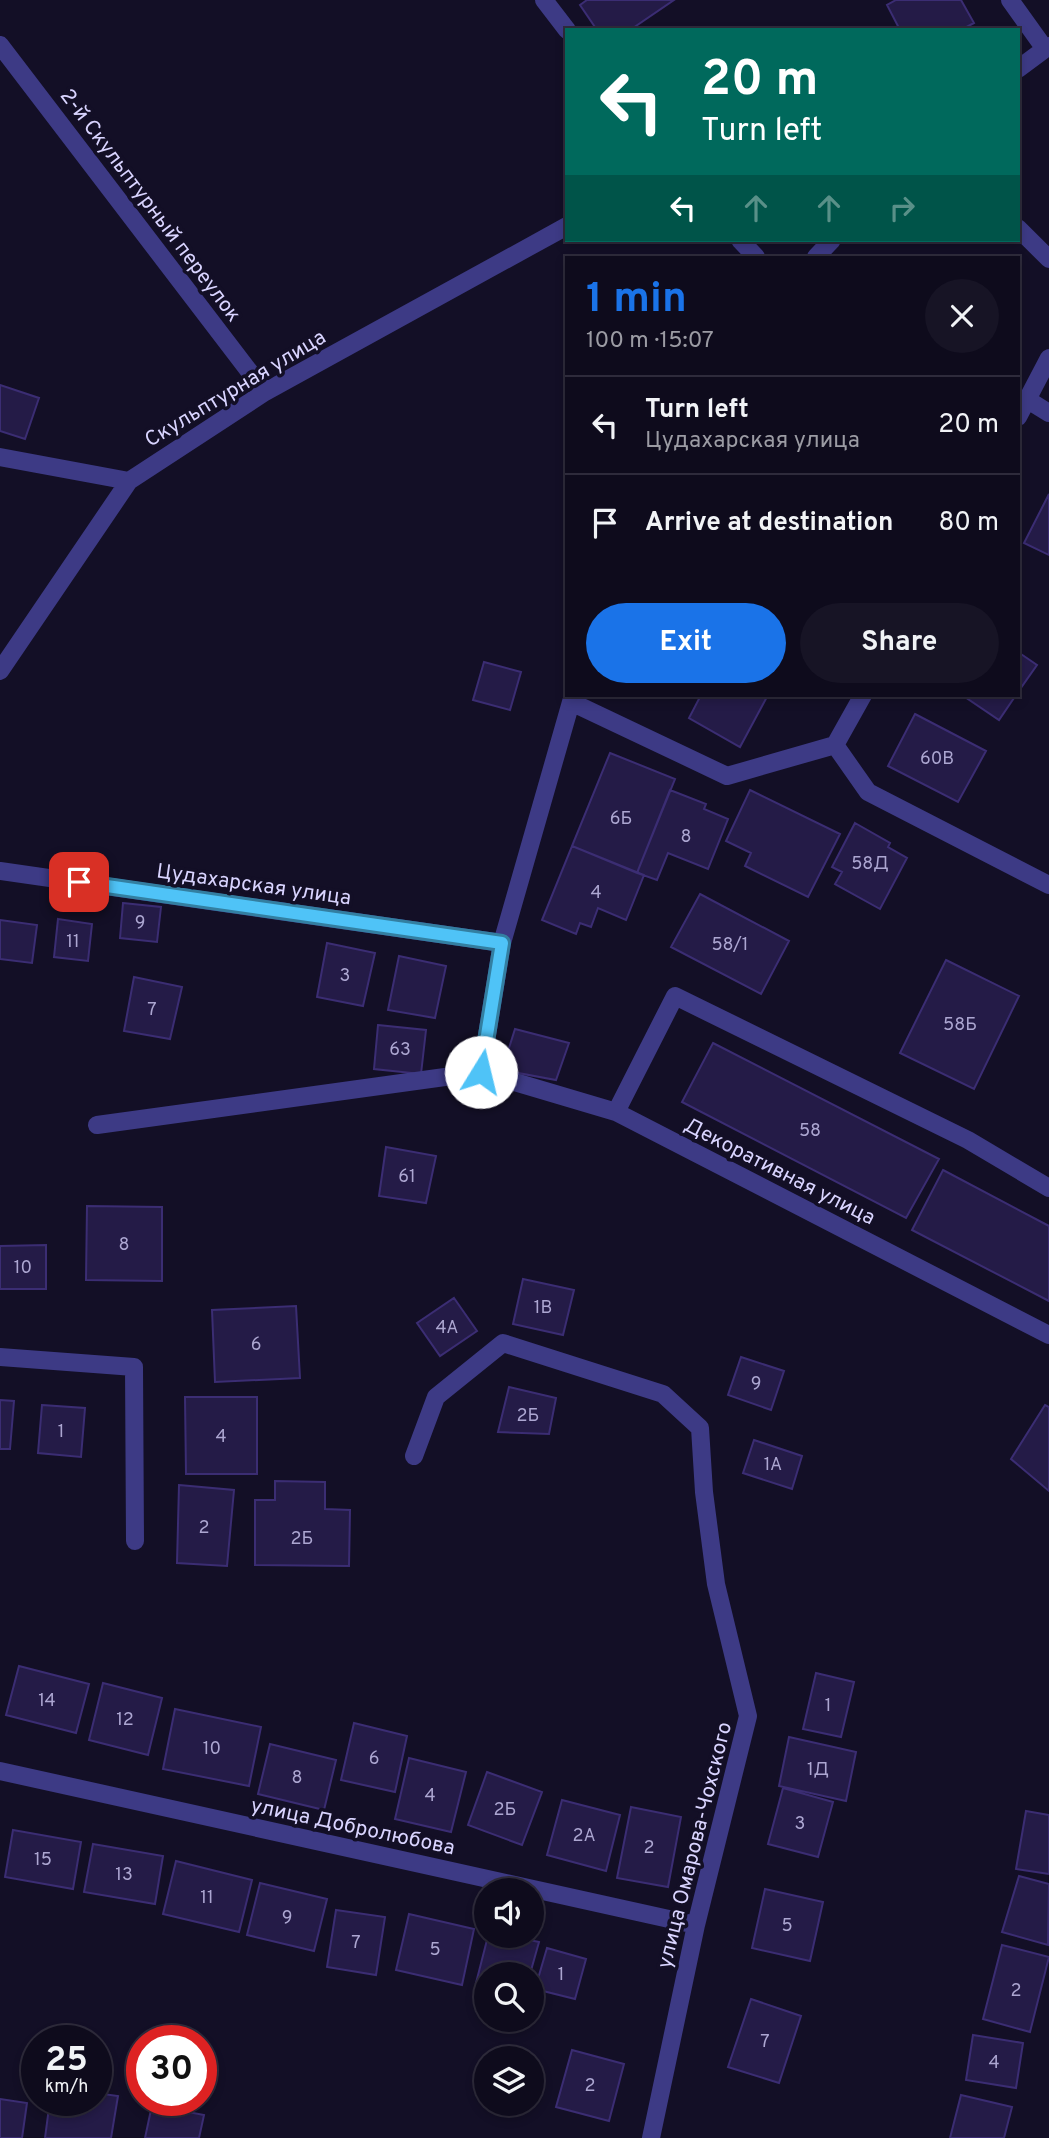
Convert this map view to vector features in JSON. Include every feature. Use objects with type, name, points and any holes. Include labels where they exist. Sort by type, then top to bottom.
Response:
[{"type":"street","points":[[544,0],[565,28]]},
{"type":"street","points":[[1010,0],[1047,47],[1020,67]]},
{"type":"street","name":"2-й Скульптурный переулок","points":[[0,45],[265,392]]},
{"type":"street","name":"Скульптурная улица","points":[[0,671],[129,481],[265,392],[565,227]]},
{"type":"street","points":[[1020,230],[1049,259]]},
{"type":"street","points":[[742,242],[756,256]]},
{"type":"street","points":[[817,256],[830,242]]},
{"type":"street","points":[[1020,414],[1049,358]]},
{"type":"street","points":[[1028,400],[1049,413]]},
{"type":"street","points":[[0,457],[129,481]]},
{"type":"street","points":[[481,1072],[502,943],[573,699],[727,776],[835,746],[862,697]]},
{"type":"street","points":[[835,746],[869,792],[1049,885]]},
{"type":"street","name":"Цудахарская улица","points":[[0,871],[502,943]]},
{"type":"street","points":[[616,1112],[675,996],[968,1140],[1049,1188]]},
{"type":"street","name":"Декоративная улица","points":[[97,1125],[481,1072],[616,1112],[1049,1335]]},
{"type":"street","name":"улица Омарова-Чохского","points":[[414,1456],[436,1397],[503,1343],[663,1394],[700,1428],[704,1492],[716,1584],[748,1716],[696,1925],[651,2138]]},
{"type":"street","points":[[0,1357],[134,1367],[135,1541]]},
{"type":"street","name":"улица Добролюбова","points":[[0,1771],[696,1925]]},
{"type":"building","points":[[587,0],[674,0],[633,28],[596,28],[580,5]]},
{"type":"building","points":[[896,0],[961,0],[974,23],[965,28],[899,28],[887,5]]},
{"type":"building","points":[[0,385],[39,398],[25,439],[0,431]]},
{"type":"building","points":[[1049,494],[1049,555],[1024,543]]},
{"type":"building","points":[[1020,653],[1037,665],[1020,689]]},
{"type":"building","points":[[484,662],[521,672],[510,710],[473,700]]},
{"type":"building","points":[[700,697],[767,697],[740,747],[689,718]]},
{"type":"building","points":[[965,697],[1015,697],[999,720]]},
{"type":"building","points":[[915,714],[986,751],[958,802],[888,766]]},
{"type":"building","points":[[610,753],[675,779],[637,873],[572,846]]},
{"type":"building","points":[[670,790],[706,804],[704,809],[728,819],[708,869],[668,853],[657,880],[637,873]]},
{"type":"building","points":[[750,790],[840,834],[808,897],[745,866],[751,853],[726,841]]},
{"type":"building","points":[[855,823],[890,843],[888,847],[907,858],[880,909],[835,884],[842,872],[832,867]]},
{"type":"building","points":[[572,846],[644,875],[626,920],[598,908],[591,927],[580,923],[576,934],[542,920]]},
{"type":"building","points":[[700,894],[789,941],[761,994],[671,947]]},
{"type":"building","points":[[123,903],[161,907],[157,942],[120,938]]},
{"type":"building","points":[[58,919],[92,924],[88,961],[54,957]]},
{"type":"building","points":[[0,920],[37,925],[32,963],[0,959]]},
{"type":"building","points":[[327,943],[375,953],[363,1006],[317,997]]},
{"type":"building","points":[[399,956],[446,966],[435,1018],[388,1010]]},
{"type":"building","points":[[946,960],[1019,996],[974,1089],[900,1053]]},
{"type":"building","points":[[134,977],[182,987],[170,1039],[124,1031]]},
{"type":"building","points":[[378,1025],[426,1030],[421,1074],[374,1069]]},
{"type":"building","points":[[515,1029],[569,1043],[556,1080],[502,1070]]},
{"type":"building","points":[[713,1043],[939,1159],[906,1218],[682,1102]]},
{"type":"building","points":[[386,1147],[436,1156],[426,1203],[379,1196]]},
{"type":"building","points":[[943,1170],[1049,1226],[1049,1301],[912,1230]]},
{"type":"building","points":[[87,1206],[162,1207],[162,1281],[86,1280]]},
{"type":"building","points":[[46,1245],[46,1289],[0,1289],[0,1246]]},
{"type":"building","points":[[523,1279],[574,1290],[563,1335],[513,1324]]},
{"type":"building","points":[[454,1298],[477,1331],[440,1356],[417,1323]]},
{"type":"building","points":[[296,1306],[300,1378],[215,1382],[212,1310]]},
{"type":"building","points":[[741,1357],[784,1371],[771,1410],[728,1395]]},
{"type":"building","points":[[509,1387],[556,1398],[549,1434],[498,1432]]},
{"type":"building","points":[[185,1397],[257,1397],[257,1474],[186,1474]]},
{"type":"building","points":[[0,1400],[14,1401],[10,1449],[0,1449]]},
{"type":"building","points":[[42,1405],[85,1408],[81,1457],[38,1453]]},
{"type":"building","points":[[1045,1405],[1049,1407],[1049,1491],[1011,1459]]},
{"type":"building","points":[[754,1440],[802,1456],[792,1489],[743,1473]]},
{"type":"building","points":[[275,1481],[325,1482],[325,1509],[350,1510],[349,1566],[255,1565],[255,1500],[275,1500]]},
{"type":"building","points":[[179,1485],[234,1490],[227,1566],[177,1563]]},
{"type":"building","points":[[19,1666],[89,1684],[76,1733],[6,1715]]},
{"type":"building","points":[[816,1673],[854,1682],[841,1737],[803,1729]]},
{"type":"building","points":[[103,1683],[162,1698],[148,1755],[89,1740]]},
{"type":"building","points":[[175,1709],[261,1727],[249,1786],[163,1769]]},
{"type":"building","points":[[354,1723],[407,1736],[395,1792],[341,1780]]},
{"type":"building","points":[[789,1737],[856,1752],[846,1801],[779,1786]]},
{"type":"building","points":[[270,1744],[336,1760],[324,1810],[258,1794]]},
{"type":"building","points":[[409,1758],[466,1772],[451,1832],[395,1819]]},
{"type":"building","points":[[487,1772],[542,1792],[522,1845],[468,1825]]},
{"type":"building","points":[[783,1788],[833,1802],[818,1857],[768,1844]]},
{"type":"building","points":[[562,1800],[620,1815],[606,1871],[547,1855]]},
{"type":"building","points":[[631,1807],[681,1817],[668,1887],[617,1878]]},
{"type":"building","points":[[1026,1811],[1049,1815],[1049,1874],[1016,1869]]},
{"type":"building","points":[[13,1830],[81,1842],[73,1889],[5,1877]]},
{"type":"building","points":[[93,1844],[163,1856],[155,1904],[84,1892]]},
{"type":"building","points":[[176,1861],[252,1880],[239,1932],[163,1914]]},
{"type":"building","points":[[1019,1876],[1049,1884],[1048,1945],[1002,1932]]},
{"type":"building","points":[[260,1883],[327,1899],[314,1951],[247,1935]]},
{"type":"building","points":[[765,1889],[823,1902],[810,1961],[752,1948]]},
{"type":"building","points":[[336,1910],[385,1917],[376,1975],[327,1967]]},
{"type":"building","points":[[409,1914],[474,1929],[462,1985],[396,1970]]},
{"type":"building","points":[[1002,1945],[1049,1957],[1030,2032],[983,2019]]},
{"type":"building","points":[[485,1948],[537,1948],[533,1962],[481,1962]]},
{"type":"building","points":[[547,1948],[586,1959],[575,1999],[544,1991],[543,1962]]},
{"type":"building","points":[[751,1999],[801,2016],[779,2083],[728,2067]]},
{"type":"building","points":[[973,2035],[1023,2043],[1016,2088],[966,2080]]},
{"type":"building","points":[[572,2050],[624,2064],[609,2121],[556,2107]]},
{"type":"building","points":[[112,2095],[118,2096],[111,2138],[45,2138],[48,2116],[112,2116]]},
{"type":"building","points":[[961,2095],[1012,2107],[1004,2138],[950,2138]]},
{"type":"building","points":[[0,2099],[21,2102],[21,2116],[25,2116],[22,2138],[0,2138]]},
{"type":"building","points":[[150,2116],[204,2116],[199,2138],[145,2138]]},
{"type":"route","points":[[79,882],[502,943],[481,1072]]}]
